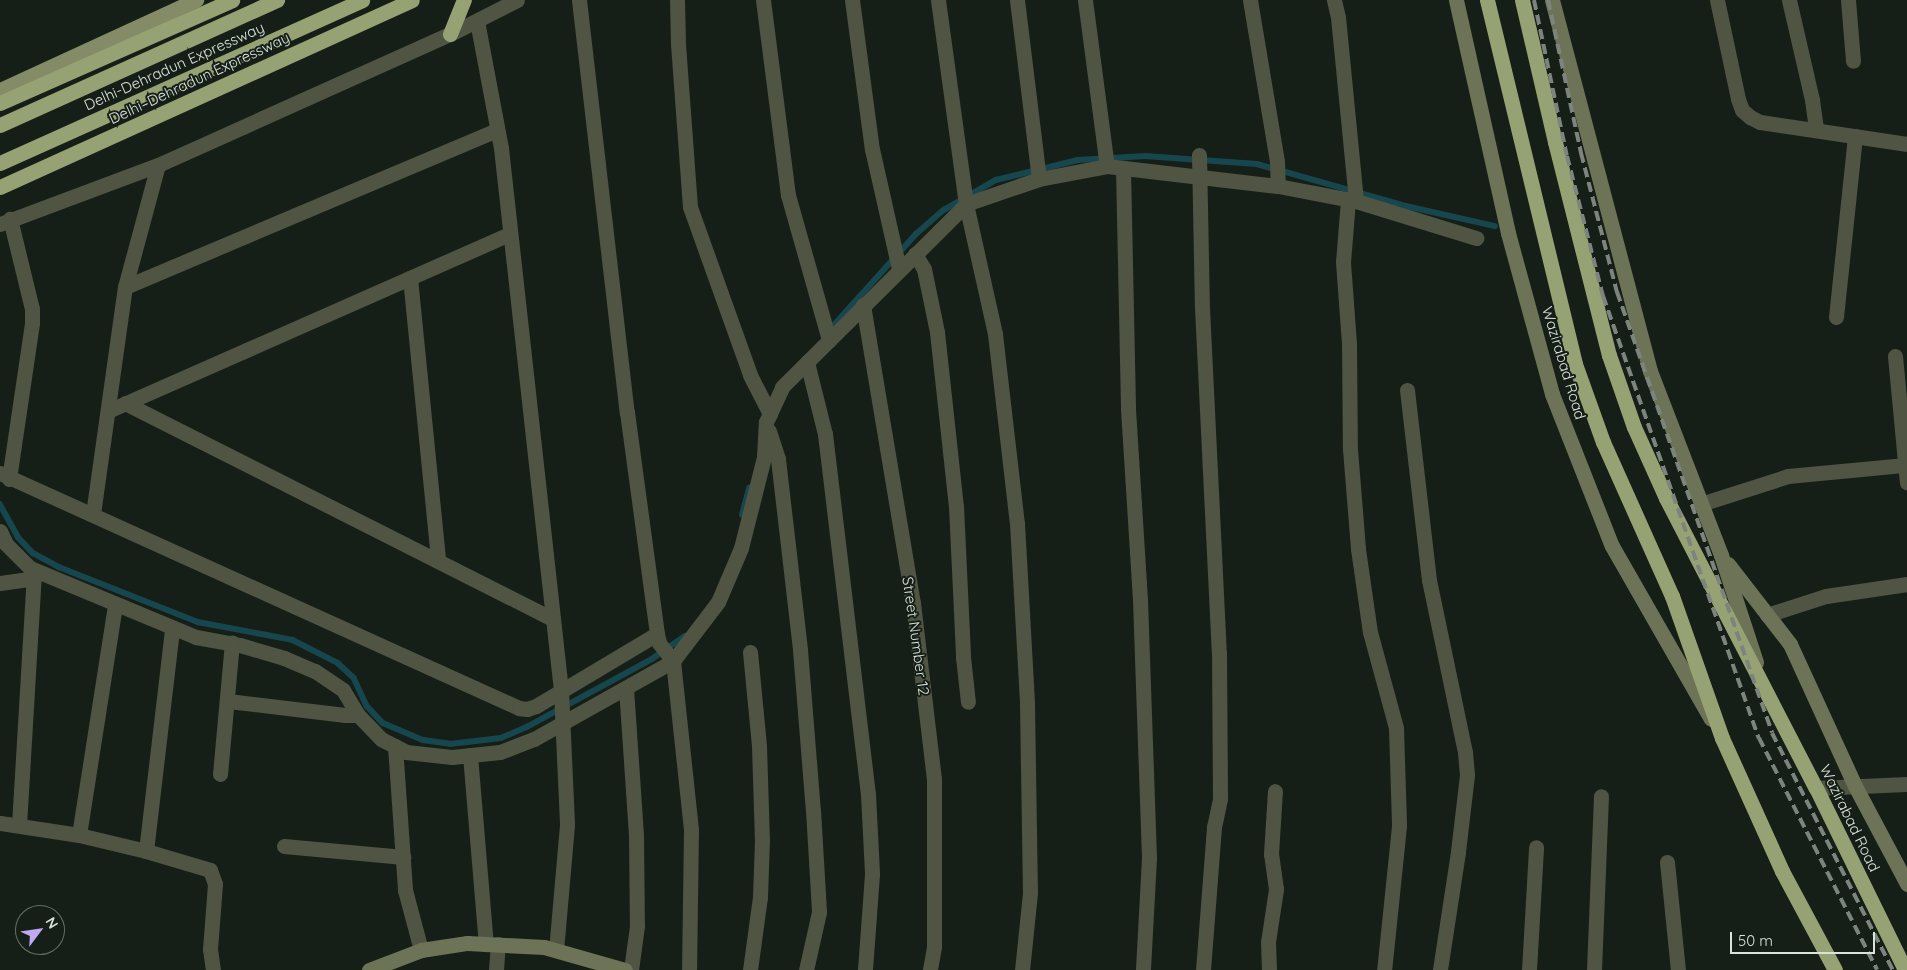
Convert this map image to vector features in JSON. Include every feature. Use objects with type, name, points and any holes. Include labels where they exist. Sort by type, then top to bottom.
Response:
[{"type":"highway","points":[[0,103],[232,0]]},
{"type":"highway","name":"Delhi-Dehradun Expressway","points":[[0,125],[277,0]]},
{"type":"highway","name":"Delhi-Dehradun Expressway","points":[[0,163],[362,0]]},
{"type":"highway","name":"Delhi–Dehradun Expressway","points":[[0,187],[412,0]]},
{"type":"highway","points":[[450,34],[464,0]]},
{"type":"highway","name":"Wazirabad Road","points":[[1486,0],[1575,364],[1603,442],[1672,596],[1722,738],[1782,872],[1835,970]]},
{"type":"highway","name":"Wazirabad Road","points":[[1522,0],[1555,142],[1610,355],[1634,427],[1666,498],[1816,788],[1905,970]]},
{"type":"main road","points":[[0,90],[196,0]]},
{"type":"main road","name":"Wazirabad Road","points":[[1456,0],[1508,233],[1552,394],[1612,546],[1722,738]]},
{"type":"main road","name":"Wazirabad Road","points":[[1552,0],[1650,371],[1721,556],[1762,682]]},
{"type":"main road","points":[[1721,556],[1790,644],[1855,786],[1907,884]]},
{"type":"main road","points":[[369,970],[421,950],[467,943],[544,947],[625,970]]},
{"type":"street","points":[[517,0],[450,34],[158,165],[75,198],[5,221],[32,309],[32,323],[4,476],[259,588],[503,703],[528,709],[561,708],[626,688],[671,659],[718,602],[741,548],[764,457],[767,412],[782,387],[807,362],[827,335],[863,305],[896,260],[915,254],[966,199],[1038,171],[1107,161],[1122,168],[1199,166],[1278,174],[1354,196],[1476,238]]},
{"type":"street","points":[[579,0],[627,412],[658,638],[671,659],[691,830],[689,970]]},
{"type":"street","points":[[677,0],[678,44],[690,207],[750,375],[767,412],[778,459],[800,650],[819,912],[806,970]]},
{"type":"street","points":[[762,0],[788,195],[827,335]]},
{"type":"street","points":[[852,0],[872,149],[896,260]]},
{"type":"street","points":[[938,0],[966,199],[995,334],[1017,523],[1026,704],[1030,893],[1022,970]]},
{"type":"street","points":[[1017,0],[1038,171]]},
{"type":"street","points":[[1085,0],[1107,161]]},
{"type":"street","points":[[1250,0],[1278,174]]},
{"type":"street","points":[[1334,0],[1338,17],[1354,196],[1343,262],[1349,344],[1350,449],[1358,549],[1370,632],[1396,728],[1398,826],[1384,970]]},
{"type":"street","points":[[1717,0],[1738,99],[1742,110],[1750,117],[1760,122],[1907,144]]},
{"type":"street","points":[[1789,0],[1812,100],[1816,130]]},
{"type":"street","points":[[1848,0],[1853,61]]},
{"type":"street","points":[[477,21],[497,130],[510,234],[561,708],[567,824],[556,950]]},
{"type":"street","points":[[125,287],[497,130]]},
{"type":"street","points":[[1836,317],[1855,136]]},
{"type":"street","points":[[93,514],[125,287],[158,165]]},
{"type":"street","points":[[1199,166],[1202,308],[1219,673],[1220,799],[1214,826],[1203,970]]},
{"type":"street","points":[[1122,168],[1128,409],[1140,600],[1149,848],[1143,970]]},
{"type":"street","points":[[108,411],[510,234]]},
{"type":"street","points":[[915,254],[924,269],[937,332],[956,506],[963,657],[968,702]]},
{"type":"street","points":[[410,278],[438,561]]},
{"type":"street","name":"Street Number 12","points":[[863,305],[913,604],[934,779],[934,947],[930,970]]},
{"type":"street","points":[[1895,356],[1907,482]]},
{"type":"street","points":[[807,362],[825,434],[868,794],[872,874],[865,970]]},
{"type":"street","points":[[1407,390],[1429,580],[1465,752],[1467,775],[1458,852],[1440,970]]},
{"type":"street","points":[[125,403],[552,618]]},
{"type":"street","points":[[1701,504],[1788,476],[1905,464]]},
{"type":"street","points":[[0,531],[6,544],[34,574],[196,637],[232,643],[284,658],[315,671],[343,690],[358,715],[381,739],[406,752],[452,757],[500,752],[534,739],[561,708],[658,638]]},
{"type":"street","points":[[0,583],[34,574]]},
{"type":"street","points":[[19,825],[34,574]]},
{"type":"street","points":[[1767,615],[1826,596],[1907,584]]},
{"type":"street","points":[[79,835],[114,604]]},
{"type":"street","points":[[146,851],[172,628]]},
{"type":"street","points":[[220,774],[232,643]]},
{"type":"street","points":[[750,652],[759,746],[762,840],[760,897],[750,970]]},
{"type":"street","points":[[626,688],[636,836],[636,926],[632,970]]},
{"type":"street","points":[[228,701],[358,715]]},
{"type":"street","points":[[395,746],[405,890],[421,950]]},
{"type":"street","points":[[470,755],[496,970]]},
{"type":"street","points":[[1816,788],[1907,784]]},
{"type":"street","points":[[1268,970],[1268,942],[1276,889],[1271,854],[1275,791]]},
{"type":"street","points":[[1594,970],[1601,796]]},
{"type":"street","points":[[0,823],[79,835],[146,851],[210,870],[214,876],[210,949],[213,970]]},
{"type":"street","points":[[284,846],[403,857]]},
{"type":"street","points":[[1530,970],[1536,847]]},
{"type":"street","points":[[1667,862],[1678,970]]},
{"type":"waterway","points":[[833,326],[916,234],[944,210],[996,180],[1078,160],[1145,156],[1257,164],[1406,206],[1495,226]]},
{"type":"waterway","points":[[742,515],[749,488]]},
{"type":"waterway","points":[[0,504],[18,537],[33,553],[59,567],[198,622],[293,640],[338,663],[354,678],[367,706],[383,723],[423,740],[450,744],[501,738],[527,727],[652,659],[685,636]]},
{"type":"railway","points":[[1534,0],[1567,156],[1603,296],[1759,738],[1877,970]]},
{"type":"railway","points":[[1548,0],[1581,153],[1617,292],[1772,733],[1893,970]]}]
